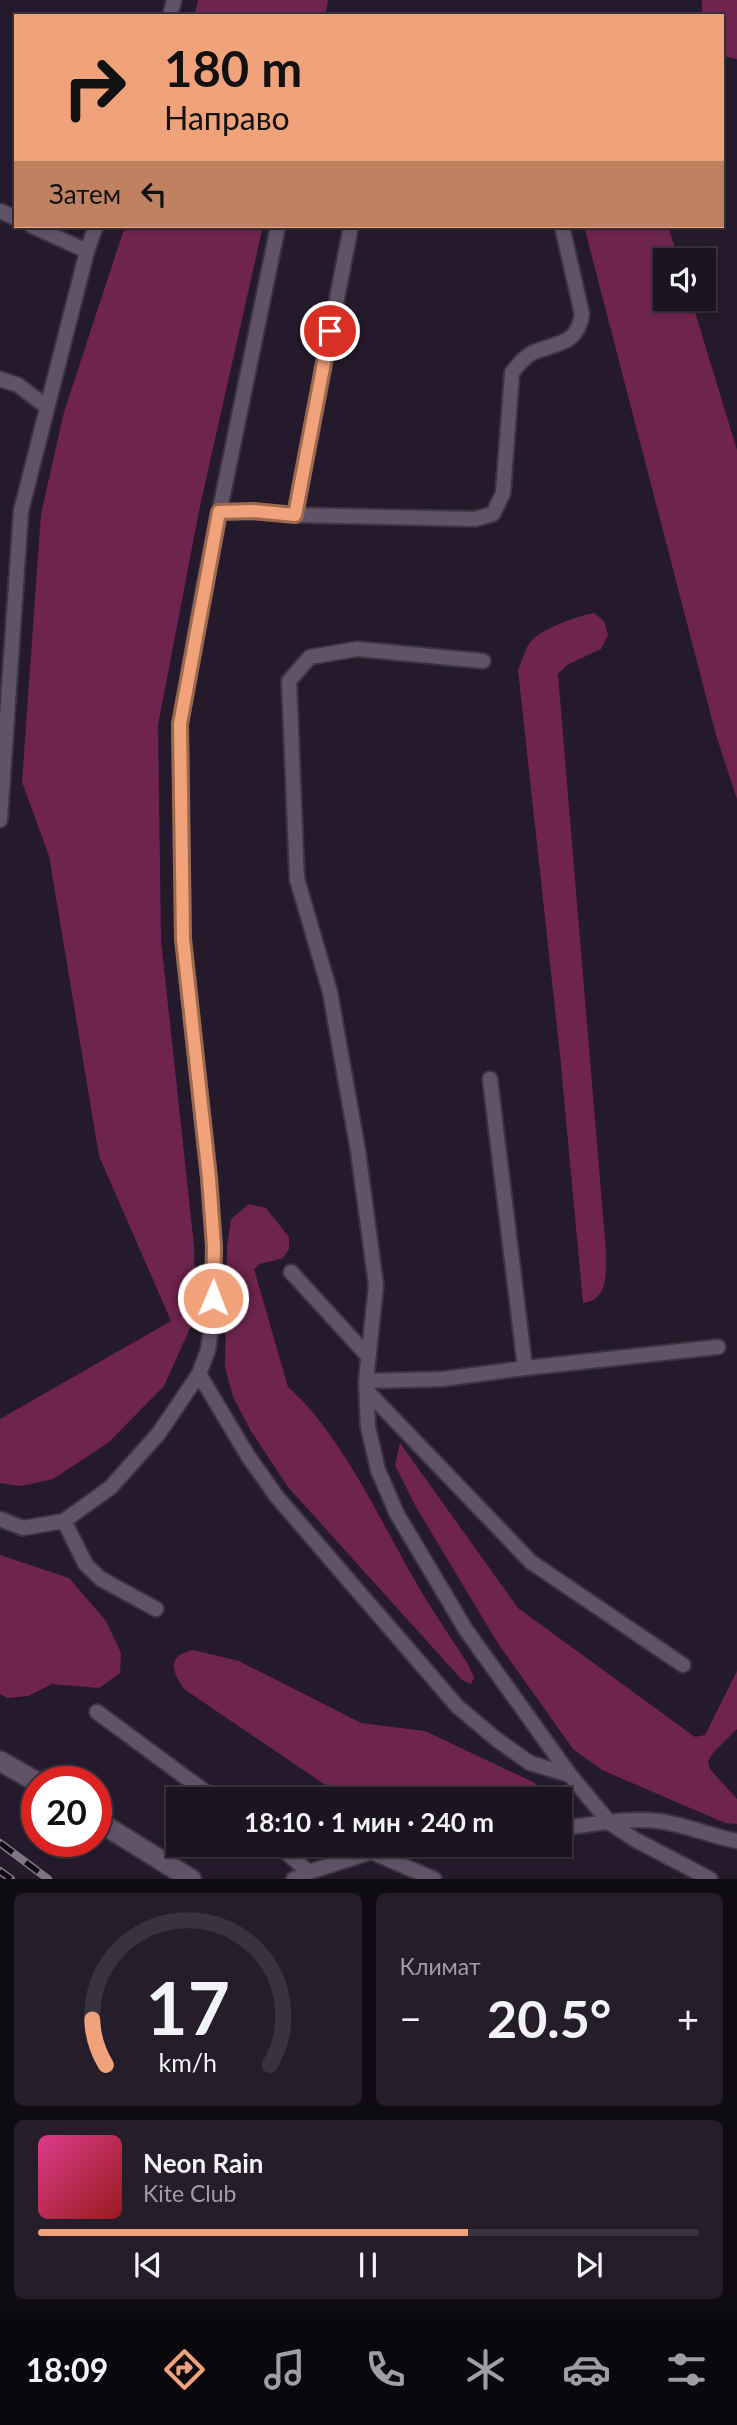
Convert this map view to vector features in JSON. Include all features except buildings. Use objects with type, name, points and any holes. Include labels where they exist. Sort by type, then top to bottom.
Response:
[{"type":"street","points":[[0,1761],[21,1773]]},
{"type":"street","points":[[112,1830],[191,1879]]},
{"type":"lane","points":[[36,228],[87,251]]},
{"type":"lane","points":[[0,820],[21,511],[87,251],[95,228]]},
{"type":"lane","points":[[0,1519],[23,1528],[64,1521],[111,1487],[159,1433],[199,1374],[208,1350],[212,1323],[214,1247],[183,939],[180,724],[219,512],[278,228]]},
{"type":"lane","points":[[295,515],[351,228]]},
{"type":"lane","points":[[219,512],[475,519],[493,514],[503,493],[512,373],[520,361],[531,354],[562,344],[572,337],[580,326],[582,314],[562,228]]},
{"type":"lane","points":[[0,379],[18,385],[47,408]]},
{"type":"lane","points":[[483,661],[357,649],[310,657],[289,681],[297,879],[330,992],[358,1151],[376,1285],[367,1355],[368,1427],[378,1470],[397,1514],[466,1630],[570,1774],[610,1823],[634,1839],[709,1879]]},
{"type":"lane","points":[[490,1079],[526,1368]]},
{"type":"lane","points":[[291,1272],[367,1355]]},
{"type":"lane","points":[[366,1386],[443,1380],[718,1347]]},
{"type":"lane","points":[[199,1374],[248,1456],[277,1497],[457,1706],[496,1740],[530,1763],[570,1774]]},
{"type":"lane","points":[[366,1386],[531,1562],[683,1665]]},
{"type":"lane","points":[[64,1521],[86,1565],[101,1580],[156,1609]]},
{"type":"lane","points":[[97,1712],[199,1787]]},
{"type":"lane","points":[[572,1827],[638,1819],[662,1821],[737,1840]]},
{"type":"lane","points":[[291,1857],[309,1872]]},
{"type":"lane","points":[[294,1879],[360,1857]]},
{"type":"lane","points":[[382,1857],[434,1879]]},
{"type":"shaded area","points":[[198,0],[328,0],[325,14],[194,14]]},
{"type":"shaded area","points":[[702,0],[737,0],[737,59],[724,56],[724,14],[702,14]]},
{"type":"shaded area","points":[[124,228],[263,228],[200,506],[158,725],[161,940],[194,1246],[195,1288],[191,1326],[164,1386],[108,1443],[53,1479],[21,1486],[0,1483],[0,1419],[171,1321],[99,1156],[49,856],[22,782],[41,514],[64,412]]},
{"type":"shaded area","points":[[585,228],[669,228],[675,248],[653,248],[653,311],[695,311],[737,450],[737,799],[716,735]]},
{"type":"shaded area","points":[[594,613],[604,621],[608,635],[601,649],[567,665],[558,674],[606,1252],[606,1276],[602,1291],[598,1297],[583,1303],[560,1055],[518,670],[527,647],[534,638],[559,624]]},
{"type":"shaded area","points":[[249,1204],[266,1208],[289,1237],[289,1249],[283,1258],[260,1264],[254,1269],[288,1387],[307,1406],[342,1452],[421,1590],[469,1666],[474,1678],[471,1684],[462,1680],[288,1487],[251,1431],[233,1397],[225,1367],[227,1246],[231,1219]]},
{"type":"shaded area","points":[[400,1443],[518,1608],[695,1737],[705,1735],[737,1671],[737,1729],[712,1754],[708,1762],[710,1769],[737,1799],[737,1824],[725,1823],[602,1770],[573,1749],[497,1642],[416,1507],[395,1465]]},
{"type":"shaded area","points":[[0,1555],[69,1578],[106,1621],[121,1653],[120,1673],[99,1688],[52,1684],[28,1696],[7,1698],[0,1694]]},
{"type":"shaded area","points":[[193,1650],[239,1661],[361,1723],[425,1731],[539,1787],[328,1787],[184,1689],[176,1676],[174,1665],[175,1660]]},
{"type":"railway","points":[[0,1843],[48,1879]]},
{"type":"railway","points":[[0,1871],[11,1879]]},
{"type":"route","points":[[213,1298],[214,1247],[209,1178],[183,939],[180,724],[219,512],[253,511],[295,515],[330,331]]}]
